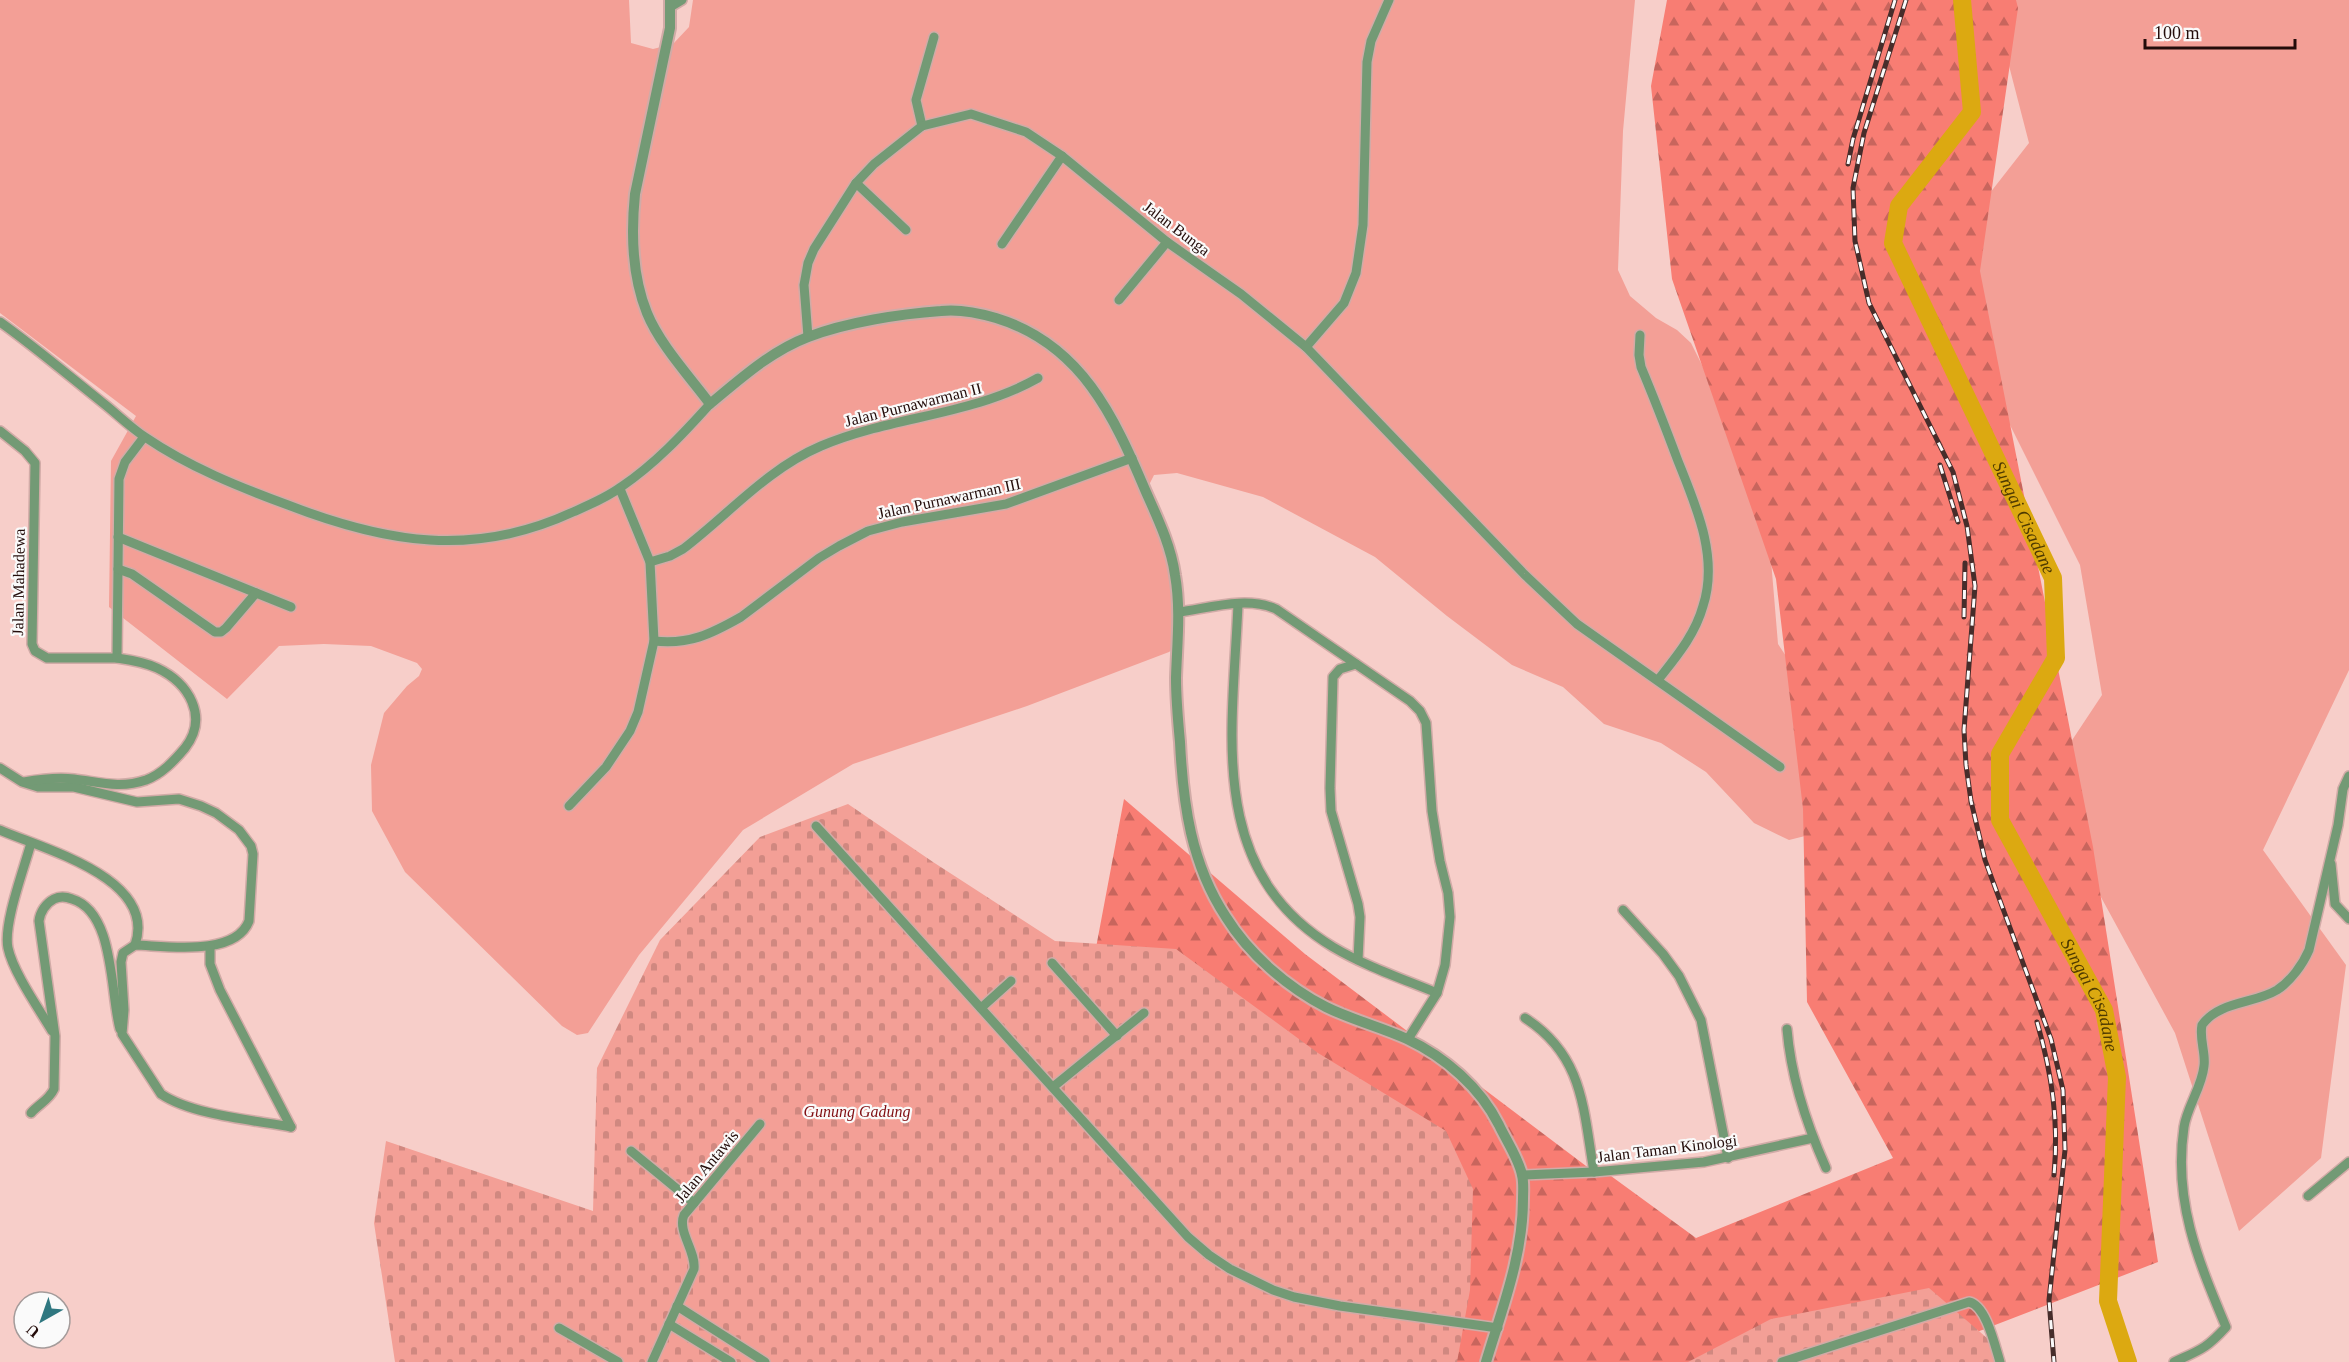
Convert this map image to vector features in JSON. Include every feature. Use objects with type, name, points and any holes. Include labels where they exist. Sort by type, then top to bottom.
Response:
[{"type":"street","points":[[682,0],[671,3],[670,28],[635,194],[632,219],[633,246],[647,312],[658,333],[710,404]]},
{"type":"street","points":[[1306,347],[1344,303],[1356,273],[1363,225],[1367,62],[1371,41],[1389,0]]},
{"type":"street","points":[[922,126],[916,100],[934,37]]},
{"type":"street","name":"Jalan Bunga","points":[[808,337],[804,285],[808,263],[814,249],[856,183],[874,164],[922,126],[971,114],[1026,132],[1062,156],[1167,242],[1241,294],[1306,347],[1524,574],[1577,624],[1780,767]]},
{"type":"street","points":[[1002,244],[1062,156]]},
{"type":"street","points":[[856,183],[906,230]]},
{"type":"street","points":[[1119,300],[1167,242]]},
{"type":"street","points":[[0,322],[144,436],[199,468],[262,496],[345,526],[389,536],[449,541],[506,535],[550,522],[620,489],[657,458],[710,404],[748,372],[808,337],[910,313],[951,310],[984,314],[1014,324],[1044,339],[1068,357],[1099,396],[1132,458],[1168,545],[1174,569],[1179,612],[1176,683],[1183,796],[1192,843],[1206,881],[1220,908],[1242,939],[1270,968],[1298,990],[1323,1005],[1408,1040],[1447,1064],[1474,1088],[1491,1110],[1522,1175],[1523,1212],[1515,1267],[1486,1362]]},
{"type":"street","points":[[1640,335],[1638,355],[1641,367],[1698,511],[1708,565],[1707,594],[1699,618],[1684,646],[1658,680]]},
{"type":"street","name":"Jalan Purnawarman II","points":[[650,562],[683,549],[765,479],[820,446],[884,425],[991,400],[1038,378]]},
{"type":"street","name":"Jalan Mahadewa","points":[[0,431],[31,457],[36,469],[32,644],[35,651],[47,658],[117,658]]},
{"type":"street","points":[[21,782],[60,778],[116,785],[136,782],[157,774],[174,761],[189,743],[196,726],[197,717],[192,699],[176,680],[155,667],[117,658],[119,479],[121,470],[144,436]]},
{"type":"street","name":"Jalan Purnawarman III","points":[[654,641],[673,643],[689,641],[724,627],[839,546],[868,531],[902,522],[1006,504],[1132,458]]},
{"type":"street","points":[[569,806],[606,766],[630,731],[638,712],[654,641],[650,562],[620,489]]},
{"type":"street","points":[[118,537],[291,607]]},
{"type":"street","points":[[118,569],[132,574],[215,632],[221,632],[226,628],[256,593]]},
{"type":"street","points":[[1179,612],[1257,603],[1276,609],[1410,701],[1420,711],[1426,723],[1432,811],[1448,893],[1450,917],[1446,957],[1437,993],[1408,1040]]},
{"type":"street","points":[[1238,604],[1232,745],[1233,777],[1240,826],[1248,850],[1262,876],[1294,917],[1333,947],[1437,993]]},
{"type":"street","points":[[1356,664],[1340,669],[1334,677],[1330,788],[1335,829],[1358,903],[1360,917],[1358,960]]},
{"type":"street","points":[[0,768],[21,782],[38,787],[74,787],[137,802],[169,798],[189,801],[216,813],[246,837],[253,854],[249,921],[238,937],[210,946],[135,945],[123,953],[121,962],[124,1010],[122,1034]]},
{"type":"street","points":[[2174,1362],[2210,1344],[2226,1327],[2196,1255],[2187,1222],[2180,1180],[2184,1126],[2204,1068],[2202,1025],[2225,1008],[2276,991],[2305,960],[2338,825],[2343,789],[2349,776]]},
{"type":"street","points":[[816,826],[1188,1237],[1209,1255],[1263,1286],[1294,1297],[1340,1306],[1498,1328]]},
{"type":"street","points":[[0,830],[91,867],[112,882],[129,903],[134,915],[138,933],[135,945]]},
{"type":"street","points":[[31,843],[9,925],[8,946],[10,957],[55,1036]]},
{"type":"street","points":[[2330,859],[2335,904],[2349,919]]},
{"type":"street","points":[[31,1113],[39,1103],[51,1097],[54,1089],[55,1036],[39,921],[43,909],[54,899],[68,897],[84,904],[100,927],[122,1034],[161,1094],[191,1108],[291,1127],[220,990],[210,964],[210,946]]},
{"type":"street","points":[[1623,910],[1663,954],[1679,976],[1701,1020],[1728,1158]]},
{"type":"street","points":[[1052,963],[1117,1036]]},
{"type":"street","points":[[981,1008],[1011,981]]},
{"type":"street","points":[[1053,1087],[1144,1013]]},
{"type":"street","points":[[1525,1018],[1556,1044],[1573,1071],[1579,1086],[1594,1172]]},
{"type":"street","points":[[1787,1029],[1794,1077],[1812,1138],[1826,1168]]},
{"type":"street","name":"Jalan Antawis","points":[[652,1362],[694,1269],[693,1254],[682,1220],[760,1124]]},
{"type":"street","name":"Jalan Taman Kinologi","points":[[1522,1175],[1594,1172],[1704,1162],[1812,1138]]},
{"type":"street","points":[[631,1151],[694,1203]]},
{"type":"street","points":[[2308,1196],[2349,1162]]},
{"type":"street","points":[[1782,1362],[1969,1302],[1974,1303],[1983,1311],[2000,1362]]},
{"type":"street","points":[[677,1306],[765,1362]]},
{"type":"street","points":[[669,1324],[731,1362]]},
{"type":"street","points":[[559,1328],[618,1362]]},
{"type":"green space","points":[[0,0],[629,0],[631,43],[653,49],[673,44],[689,27],[693,0],[1635,0],[1623,131],[1618,270],[1630,296],[1691,343],[1754,469],[1769,536],[1778,644],[1813,697],[1813,834],[1789,840],[1754,823],[1706,772],[1661,743],[1604,724],[1563,687],[1512,665],[1375,557],[1263,497],[1177,473],[1154,475],[1149,485],[1177,559],[1183,594],[1185,631],[1181,642],[1169,652],[1027,706],[853,764],[743,830],[639,955],[588,1033],[577,1035],[562,1026],[405,872],[372,811],[371,765],[384,713],[407,686],[419,676],[422,669],[417,663],[371,646],[324,644],[279,646],[227,699],[109,607],[111,461],[136,416],[0,313]]},
{"type":"green space","points":[[1667,0],[2016,0],[2018,8],[1980,271],[2093,847],[2158,1262],[1899,1362],[1313,1362],[1082,1022],[1124,799],[1305,954],[1594,1172],[1611,1176],[1696,1238],[1893,1158],[1807,1002],[1803,809],[1776,579],[1672,279],[1651,86]]},
{"type":"green space","points":[[1992,0],[2349,0],[2349,670],[2263,850],[2346,965],[2321,1158],[2239,1231],[2175,1033],[2041,787],[2102,695],[2080,565],[1975,355],[1961,230],[2029,143]]},
{"type":"green space","name":"Gunung Gadung","points":[[848,804],[1055,941],[1176,949],[1318,1053],[1446,1131],[1473,1189],[1470,1290],[1457,1362],[395,1362],[374,1223],[386,1141],[593,1211],[597,1068],[660,940],[760,837]]},
{"type":"green space","points":[[1929,1288],[1987,1338],[1998,1362],[1688,1362],[1771,1319]]},
{"type":"waterway","name":"Sungai Cisadane","points":[[1962,0],[1972,112],[1899,206],[1893,243],[2053,578],[2056,658],[2000,754],[2000,820],[2104,1010],[2117,1077],[2108,1301],[2128,1362]]},
{"type":"railway","points":[[1848,164],[1853,139],[1895,0]]},
{"type":"railway","points":[[1906,0],[1864,133],[1853,188],[1855,241],[1869,303],[1953,472],[1967,526],[1975,586],[1964,730],[1971,801],[1985,860],[2051,1039],[2063,1090],[2065,1150],[2049,1300],[2054,1362]]},
{"type":"railway","points":[[1940,465],[1958,522]]},
{"type":"railway","points":[[1964,617],[1965,563]]},
{"type":"railway","points":[[2037,1022],[2047,1060],[2053,1098],[2056,1136],[2054,1175]]}]
